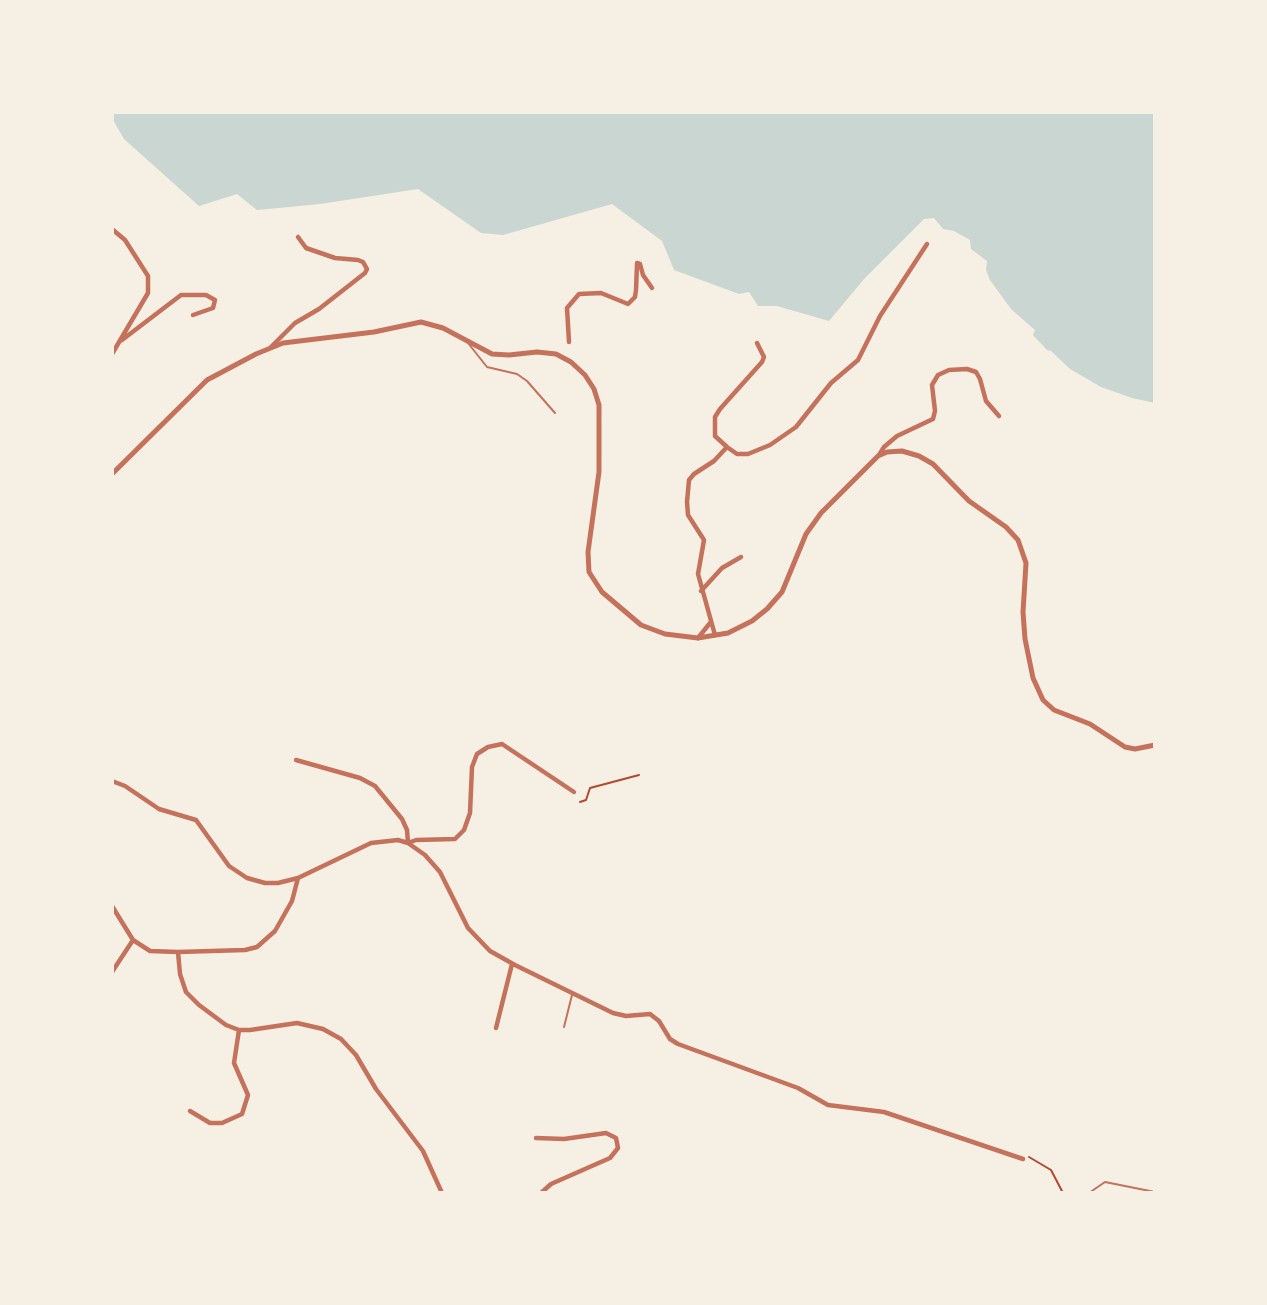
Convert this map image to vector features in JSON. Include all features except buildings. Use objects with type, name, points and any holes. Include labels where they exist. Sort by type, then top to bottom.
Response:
[{"type":"street","points":[[112,229],[125,240],[148,276],[148,293],[112,354]]},
{"type":"street","points":[[270,347],[295,323],[319,309],[367,269],[363,262],[358,260],[335,258],[306,248],[298,237]]},
{"type":"street","points":[[757,343],[764,357],[762,362],[715,417],[715,436],[737,454],[748,454],[770,445],[796,427],[831,383],[858,360],[880,316],[927,244]]},
{"type":"street","points":[[569,342],[567,308],[579,294],[601,293],[628,304],[635,297],[638,262],[652,288]]},
{"type":"street","points":[[118,342],[181,295],[206,295],[215,300],[213,308],[193,314]]},
{"type":"street","points":[[112,474],[207,380],[270,347],[299,340],[374,332],[421,322],[435,324],[485,352],[501,356],[537,352],[556,354],[571,362],[585,375],[594,389],[599,405],[599,472],[587,552],[589,572],[602,592],[645,628],[665,634],[698,638],[715,636],[746,625],[771,605],[786,584],[801,543],[812,524],[884,447],[897,436],[933,419],[935,411],[932,385],[938,375],[949,370],[967,369],[976,372],[986,401],[999,416]]},
{"type":"street","points":[[715,636],[698,574],[704,540],[688,515],[687,502],[689,480],[727,447]]},
{"type":"street","points":[[878,456],[902,451],[926,460],[1018,540],[1026,564],[1023,612],[1025,639],[1035,685],[1048,706],[1090,724],[1125,747],[1135,750],[1155,745]]},
{"type":"street","points":[[701,591],[722,568],[741,557]]},
{"type":"street","points":[[698,638],[711,622]]},
{"type":"street","points":[[408,843],[416,839],[455,839],[464,830],[470,813],[472,767],[477,754],[488,747],[502,744],[574,792]]},
{"type":"street","points":[[296,760],[360,778],[375,786],[402,819],[407,830],[408,843]]},
{"type":"street","points":[[112,781],[125,786],[159,809],[196,820],[229,866],[247,878],[265,883],[298,878],[371,843],[398,840],[408,843],[425,855],[439,872],[468,928],[490,951],[512,964],[613,1013],[626,1016],[650,1014],[659,1021],[670,1039],[678,1044],[799,1088],[828,1105],[884,1112],[1026,1158]]},
{"type":"street","points":[[112,906],[133,940],[150,951],[178,953],[245,950],[257,947],[275,931],[292,901],[298,878]]},
{"type":"street","points":[[112,972],[133,940]]},
{"type":"street","points":[[178,953],[180,974],[186,992],[216,1019],[239,1030],[298,1023],[323,1029],[341,1039],[356,1055],[376,1089],[424,1152],[442,1193]]},
{"type":"street","points":[[496,1028],[512,964]]},
{"type":"street","points":[[190,1111],[210,1123],[222,1123],[242,1114],[248,1095],[234,1063],[239,1030]]},
{"type":"street","points":[[536,1138],[564,1139],[606,1133],[616,1138],[618,1148],[610,1158],[551,1184],[541,1193]]},
{"type":"lane","points":[[467,342],[487,367],[516,374],[527,381],[555,413]]},
{"type":"lane","points":[[564,1027],[572,994]]},
{"type":"lane","points":[[1089,1193],[1105,1182],[1155,1192]]},
{"type":"path","points":[[580,802],[586,800],[590,788],[639,775]]},
{"type":"path","points":[[1026,1158],[1051,1170],[1063,1193]]},
{"type":"shaded area","points":[[112,112],[1155,112],[1155,403],[1101,387],[1070,369],[1047,350],[1033,335],[1035,330],[1011,309],[990,280],[986,270],[987,261],[971,249],[970,240],[954,231],[943,229],[934,218],[924,219],[864,279],[829,321],[777,306],[758,306],[749,292],[739,294],[674,270],[662,241],[612,204],[503,235],[481,233],[418,189],[320,204],[257,210],[237,194],[199,206],[124,139],[112,118]]}]
